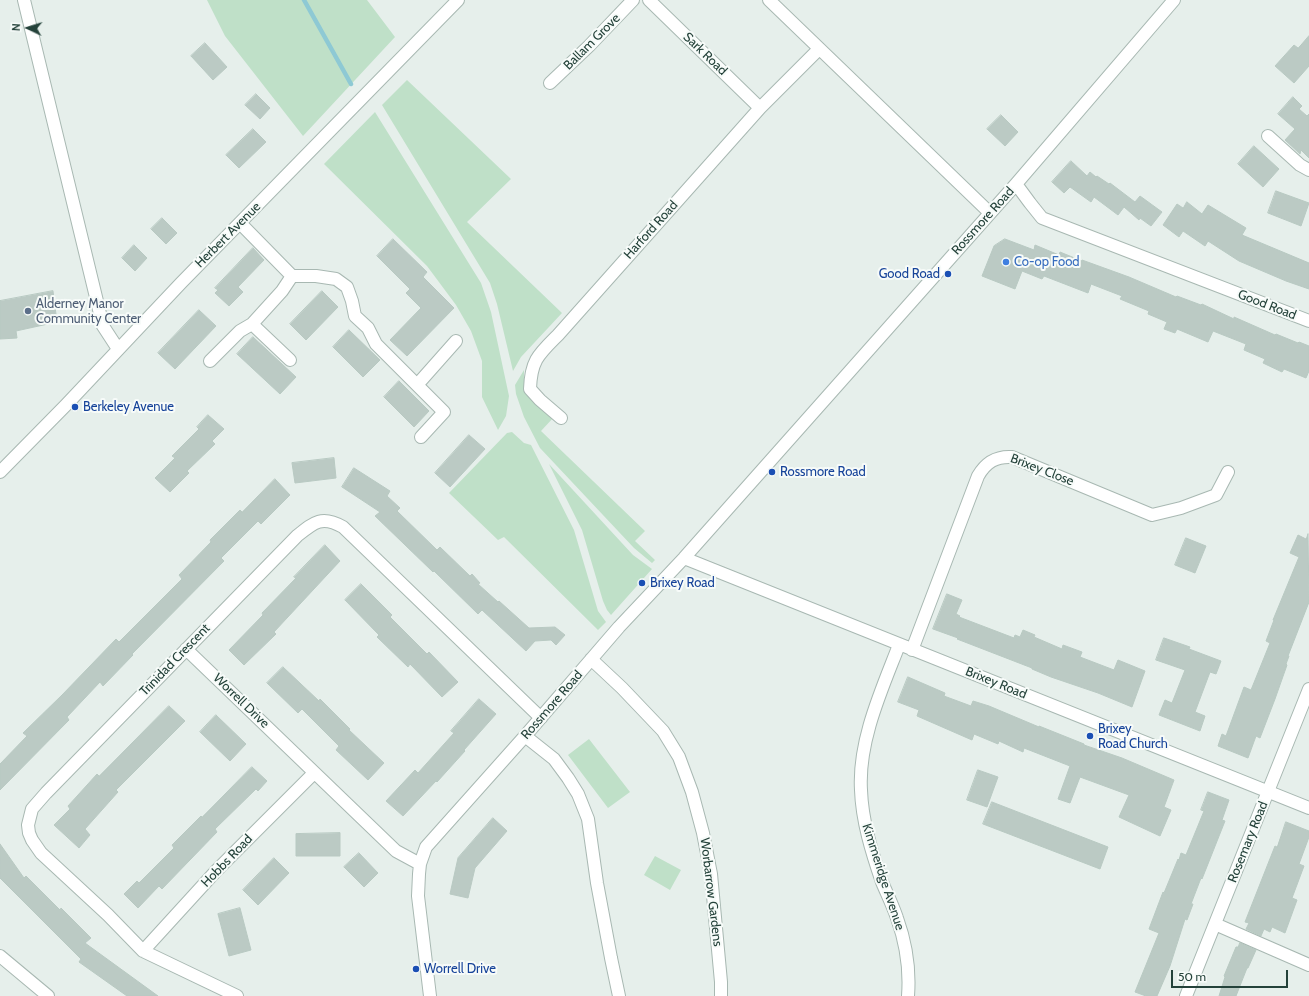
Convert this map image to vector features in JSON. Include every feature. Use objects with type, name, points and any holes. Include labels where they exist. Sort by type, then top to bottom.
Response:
[{"type":"street","points":[[24,0],[103,326],[118,349]]},
{"type":"street","name":"Herbert Avenue","points":[[0,472],[458,0]]},
{"type":"street","name":"Ballam Grove","points":[[550,83],[589,46],[633,0]]},
{"type":"street","name":"Sark Road","points":[[649,0],[760,108]]},
{"type":"street","points":[[769,0],[818,49],[990,213]]},
{"type":"street","name":"Rossmore Road","points":[[430,996],[418,896],[420,864],[426,847],[525,736],[619,627],[684,558],[1016,184],[1174,0]]},
{"type":"street","name":"Harford Road","points":[[561,418],[540,400],[530,389],[530,374],[539,354],[558,335],[760,108],[818,49]]},
{"type":"street","points":[[1268,136],[1300,165],[1309,170]]},
{"type":"street","name":"Good Road","points":[[1016,184],[1042,218],[1309,321]]},
{"type":"street","points":[[240,223],[292,276],[316,276],[336,279],[346,287],[352,301],[355,316],[368,328],[376,344],[444,412],[421,437]]},
{"type":"street","points":[[210,361],[240,330],[252,324],[282,291],[292,276]]},
{"type":"street","points":[[252,324],[290,360]]},
{"type":"street","points":[[417,385],[456,341]]},
{"type":"street","name":"Brixey Close","points":[[912,650],[978,476],[988,462],[1004,456],[1012,457],[1152,515],[1181,508],[1216,495],[1228,472]]},
{"type":"street","name":"Trinidad Crescent","points":[[237,996],[143,951],[108,915],[41,854],[29,833],[29,817],[32,809],[46,793],[297,536],[311,524],[328,521],[343,527],[540,718]]},
{"type":"street","name":"Brixey Road","points":[[684,558],[1309,808]]},
{"type":"street","name":"Kimmeridge Avenue","points":[[899,644],[874,709],[868,731],[862,770],[861,789],[865,824],[882,882],[897,918],[903,938],[907,961],[908,996]]},
{"type":"street","name":"Worrell Drive","points":[[186,649],[396,851],[420,864]]},
{"type":"street","name":"Worbarrow Gardens","points":[[591,659],[622,688],[663,731],[679,757],[692,792],[703,833],[711,874],[721,996]]},
{"type":"street","name":"Rosemary Road","points":[[1186,996],[1309,689]]},
{"type":"street","points":[[525,736],[554,759],[578,794],[588,819],[597,883],[619,996]]},
{"type":"street","name":"Hobbs Road","points":[[143,951],[216,871],[314,773]]},
{"type":"street","points":[[1215,924],[1309,965]]},
{"type":"street","points":[[0,956],[48,996]]},
{"type":"green space","points":[[207,0],[367,0],[395,37],[303,136],[225,36]]},
{"type":"green space","points":[[407,80],[511,179],[467,222],[562,313],[521,357],[513,371],[497,304],[490,283],[382,105]]},
{"type":"green space","points":[[375,112],[481,283],[491,312],[509,396],[506,416],[498,430],[482,397],[482,361],[471,331],[456,305],[427,266],[324,164]]},
{"type":"green space","points":[[524,370],[525,387],[554,417],[541,431],[645,531],[635,541],[655,560],[652,563],[634,548],[540,448],[524,417],[516,394],[515,385]]},
{"type":"green space","points":[[512,432],[524,443],[531,445],[574,530],[598,611],[606,622],[598,630],[504,537],[498,540],[449,493],[507,433]]},
{"type":"green space","points":[[549,464],[633,555],[652,569],[611,615],[603,601],[582,530]]},
{"type":"green space","points":[[589,739],[630,792],[608,808],[568,755]]},
{"type":"green space","points":[[655,856],[681,870],[670,890],[644,875]]},
{"type":"building","points":[[1309,36],[1309,66],[1294,83],[1275,66],[1294,45],[1298,48]]},
{"type":"building","points":[[205,43],[227,67],[213,80],[191,56]]},
{"type":"building","points":[[256,94],[270,108],[260,119],[245,105]]},
{"type":"building","points":[[1293,97],[1302,106],[1299,109],[1307,116],[1309,114],[1309,158],[1301,150],[1300,154],[1285,140],[1295,129],[1278,114]]},
{"type":"building","points":[[1001,115],[1018,132],[1005,146],[987,129]]},
{"type":"building","points":[[253,129],[266,142],[239,168],[226,155]]},
{"type":"building","points":[[1254,146],[1279,169],[1263,187],[1238,164]]},
{"type":"building","points":[[1071,161],[1087,176],[1090,172],[1096,177],[1097,176],[1109,184],[1110,183],[1135,202],[1140,196],[1162,212],[1151,226],[1140,218],[1139,220],[1124,207],[1118,215],[1094,197],[1091,202],[1070,187],[1064,193],[1052,182]]},
{"type":"building","points":[[1276,191],[1309,203],[1301,226],[1268,213]]},
{"type":"building","points":[[1187,202],[1202,214],[1208,205],[1246,228],[1242,235],[1309,263],[1309,289],[1239,261],[1208,241],[1205,246],[1183,231],[1179,237],[1163,225],[1177,204],[1183,208]]},
{"type":"building","points":[[162,218],[177,233],[166,244],[151,229]]},
{"type":"building","points":[[393,239],[427,272],[423,277],[454,308],[407,356],[390,340],[421,308],[406,293],[410,289],[377,256]]},
{"type":"building","points":[[1005,239],[1034,250],[1035,245],[1059,255],[1060,252],[1129,277],[1176,297],[1177,296],[1201,305],[1202,304],[1234,319],[1234,317],[1275,335],[1276,334],[1309,346],[1309,371],[1306,378],[1284,369],[1282,372],[1263,363],[1265,359],[1244,350],[1246,344],[1213,331],[1208,342],[1177,329],[1175,333],[1164,329],[1167,322],[1148,314],[1149,311],[1120,299],[1122,296],[1091,284],[1088,293],[1044,276],[1042,279],[1022,271],[1015,289],[982,276],[994,246]]},
{"type":"building","points":[[134,245],[147,258],[135,271],[122,258]]},
{"type":"building","points":[[253,248],[264,260],[238,287],[243,292],[229,306],[215,293],[218,290],[215,288]]},
{"type":"building","name":"Alderney Manor Community Center","points":[[53,291],[57,322],[16,331],[17,338],[0,339],[0,301]]},
{"type":"building","points":[[322,291],[338,307],[306,340],[290,324]]},
{"type":"building","points":[[199,310],[216,326],[175,369],[158,353]]},
{"type":"building","points":[[349,330],[380,360],[363,377],[333,347]]},
{"type":"building","points":[[253,337],[296,377],[280,394],[237,354]]},
{"type":"building","points":[[399,381],[429,411],[414,427],[384,397]]},
{"type":"building","points":[[208,415],[224,429],[212,441],[215,444],[187,471],[189,473],[170,492],[155,478],[175,458],[172,456],[199,429],[197,427]]},
{"type":"building","points":[[469,435],[485,449],[450,487],[435,473]]},
{"type":"building","points":[[334,458],[336,478],[295,483],[292,463]]},
{"type":"building","points":[[354,468],[390,491],[387,496],[400,508],[397,511],[437,550],[440,547],[470,576],[472,574],[480,583],[478,584],[529,628],[555,627],[565,635],[556,645],[551,640],[535,641],[526,651],[482,610],[478,614],[375,516],[380,512],[342,487]]},
{"type":"building","points":[[275,479],[290,495],[261,524],[258,521],[221,558],[224,561],[132,654],[133,655],[103,686],[100,682],[67,717],[69,720],[0,790],[0,764],[27,736],[23,733],[116,639],[119,642],[182,579],[179,575],[211,542],[210,540],[240,510],[242,512]]},
{"type":"building","points":[[1308,534],[1309,602],[1288,656],[1287,665],[1260,738],[1256,736],[1248,758],[1218,746],[1222,734],[1226,736],[1244,687],[1251,690],[1270,643],[1266,641],[1273,620],[1299,557],[1290,553],[1298,535],[1306,539]]},
{"type":"building","points":[[1186,538],[1206,546],[1195,573],[1175,565]]},
{"type":"building","points":[[325,545],[340,561],[274,632],[276,634],[244,665],[229,650],[263,615],[262,613]]},
{"type":"building","points":[[361,584],[392,615],[390,617],[427,654],[429,652],[458,682],[442,697],[410,664],[408,667],[377,637],[379,635],[345,600]]},
{"type":"building","points":[[947,594],[962,600],[956,614],[960,616],[959,617],[1014,638],[1015,635],[1020,637],[1023,630],[1035,635],[1034,637],[1062,649],[1063,645],[1082,652],[1080,657],[1114,670],[1118,660],[1145,671],[1132,707],[1098,693],[1051,677],[933,629]]},
{"type":"building","points":[[1164,638],[1190,647],[1189,649],[1221,661],[1216,674],[1210,672],[1195,712],[1205,716],[1200,731],[1159,715],[1165,700],[1172,703],[1185,670],[1156,660]]},
{"type":"building","points":[[283,667],[319,701],[320,699],[350,729],[349,730],[384,763],[368,780],[336,750],[339,746],[302,709],[298,713],[267,683]]},
{"type":"building","points":[[908,677],[945,693],[944,696],[971,706],[973,701],[989,706],[1174,780],[1164,807],[1171,810],[1160,836],[1119,817],[1129,795],[1080,777],[1070,803],[1058,799],[1070,766],[1024,748],[1023,752],[999,741],[998,744],[974,734],[972,740],[917,716],[919,710],[898,702]]},
{"type":"building","points":[[479,699],[496,714],[437,782],[436,781],[403,816],[386,801],[415,770],[418,773],[454,733],[451,731]]},
{"type":"building","points":[[169,706],[185,721],[116,790],[118,792],[85,829],[90,835],[79,848],[54,825],[70,809],[68,806],[97,774],[99,776]]},
{"type":"building","points":[[216,715],[246,744],[230,761],[200,732]]},
{"type":"building","points":[[252,767],[267,781],[258,791],[256,789],[215,829],[217,832],[162,889],[159,886],[138,908],[124,894],[137,881],[139,883],[174,848],[172,845]]},
{"type":"building","points":[[978,770],[998,777],[987,807],[967,800]]},
{"type":"building","points":[[1208,792],[1229,800],[1222,820],[1225,821],[1191,904],[1193,904],[1187,920],[1185,919],[1170,966],[1157,996],[1146,996],[1135,992],[1159,933],[1149,929],[1163,892],[1164,893],[1181,853],[1186,855],[1204,811],[1201,810]]},
{"type":"building","points":[[992,802],[1108,847],[1100,869],[983,824]]},
{"type":"building","points":[[493,818],[507,831],[475,868],[468,898],[450,894],[458,858]]},
{"type":"building","points":[[1286,822],[1309,831],[1309,837],[1299,864],[1304,866],[1292,898],[1297,900],[1285,933],[1272,927],[1270,932],[1264,929],[1261,936],[1246,929],[1249,923],[1245,922]]},
{"type":"building","points":[[340,833],[340,856],[296,856],[296,834]]},
{"type":"building","points":[[0,844],[24,878],[26,876],[91,938],[85,943],[158,996],[127,996],[79,962],[81,959],[0,878]]},
{"type":"building","points":[[359,853],[378,873],[364,887],[344,867]]},
{"type":"building","points":[[274,858],[289,873],[258,905],[243,890]]},
{"type":"building","points":[[240,908],[251,950],[229,956],[218,914]]},
{"type":"building","points":[[1240,943],[1256,950],[1236,996],[1219,996],[1225,977],[1224,976],[1236,947],[1238,947]]},
{"type":"waterway","points":[[304,0],[351,84]]},
{"type":"place","name":"Co-op Food","points":[[1006,262]]},
{"type":"place","name":"Good Road","points":[[948,274]]},
{"type":"place","name":"Alderney Manor Community Center","points":[[28,311]]},
{"type":"place","name":"Berkeley Avenue","points":[[75,407]]},
{"type":"place","name":"Rossmore Road","points":[[772,472]]},
{"type":"place","name":"Brixey Road","points":[[642,583]]},
{"type":"place","name":"Brixey Road Church","points":[[1090,736]]},
{"type":"place","name":"Worrell Drive","points":[[416,969]]}]
